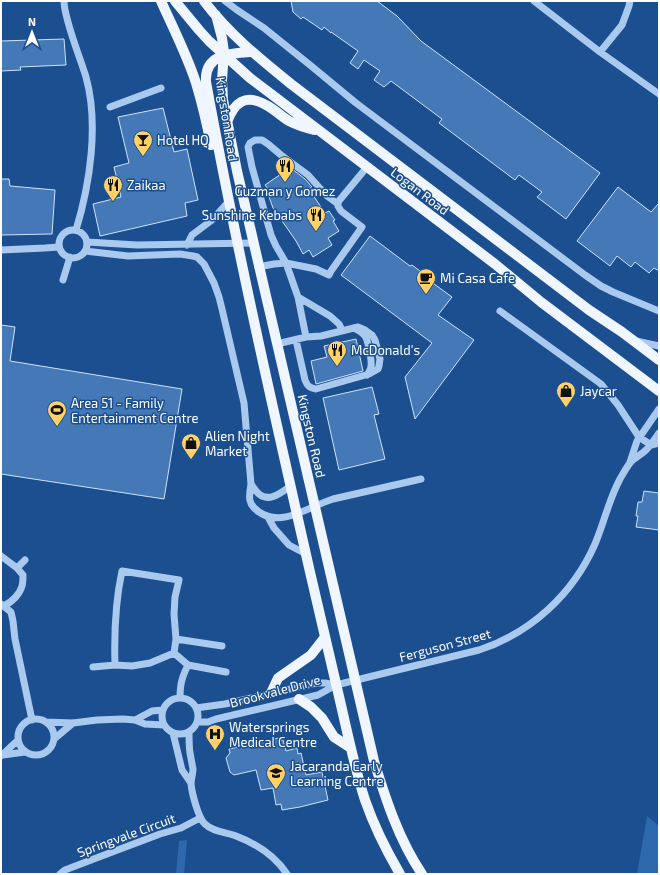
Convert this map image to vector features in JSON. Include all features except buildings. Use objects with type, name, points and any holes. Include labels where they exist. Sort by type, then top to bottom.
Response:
[{"type":"main road","points":[[161,1],[181,45],[195,82],[204,111],[215,161],[224,177]]},
{"type":"main road","name":"Logan Road","points":[[175,1],[198,30],[250,78],[659,391]]},
{"type":"main road","name":"Logan Road","points":[[204,1],[251,52],[291,84],[589,310],[659,360]]},
{"type":"main road","points":[[216,15],[222,38],[224,55],[236,52],[251,52]]},
{"type":"main road","name":"Kingston Road","points":[[400,874],[380,835],[360,785],[306,554],[238,243],[206,78],[207,68],[210,63],[224,55],[222,92],[237,171],[258,267],[374,761],[388,803],[405,845],[422,874]]},
{"type":"main road","points":[[227,122],[237,104],[244,100],[252,100],[266,105],[296,124],[319,130]]},
{"type":"main road","points":[[271,693],[278,678],[311,655],[325,637]]},
{"type":"main road","points":[[299,699],[311,707],[322,718],[334,737],[351,748]]},
{"type":"street","points":[[64,1],[71,36],[86,79],[92,115],[92,147],[87,188],[76,230]]},
{"type":"street","points":[[226,1],[264,28],[356,103],[584,275],[613,292],[659,311]]},
{"type":"street","points":[[534,1],[600,52],[659,94]]},
{"type":"street","points":[[600,52],[622,25],[630,1]]},
{"type":"street","points":[[110,107],[162,88]]},
{"type":"street","points":[[258,267],[286,263],[316,269],[329,275],[362,227],[341,211],[338,204],[327,196],[308,175],[262,140],[255,140],[250,143],[248,147],[252,167],[271,235],[286,263],[298,297],[306,337]]},
{"type":"street","points":[[237,171],[252,167]]},
{"type":"street","points":[[338,204],[338,202],[367,167]]},
{"type":"street","points":[[187,245],[192,235],[212,220],[229,201]]},
{"type":"street","points":[[85,251],[87,242],[83,234],[76,230],[71,230],[63,234],[59,242],[59,247],[63,254],[74,258],[85,251],[128,256],[180,254],[197,257],[207,268],[214,283],[222,309],[244,403],[251,484],[249,496],[251,503],[257,511],[268,517],[281,518],[297,514],[324,502],[338,498],[421,479]]},
{"type":"street","points":[[87,242],[137,245],[253,243]]},
{"type":"street","points":[[1,250],[59,247]]},
{"type":"street","points":[[63,280],[70,257]]},
{"type":"street","points":[[298,297],[330,316],[339,324],[342,330]]},
{"type":"street","points":[[500,311],[601,384],[618,405],[639,438],[651,445],[659,444]]},
{"type":"street","points":[[277,344],[306,337],[322,336],[352,327],[358,327],[372,335],[375,340],[380,359],[378,369],[367,375],[316,389],[311,388],[305,380],[296,340]]},
{"type":"street","points":[[632,340],[659,346]]},
{"type":"street","name":"Ferguson Street","points":[[336,685],[492,646],[537,620],[561,598],[583,568],[595,543],[616,486],[630,462],[636,443],[659,409]]},
{"type":"street","name":"Ferguson Street","points":[[630,462],[644,452],[659,433]]},
{"type":"street","points":[[251,484],[258,493],[264,497],[272,497],[291,486]]},
{"type":"street","points":[[268,517],[274,528],[289,545],[306,554]]},
{"type":"street","points":[[1,556],[17,568],[23,575],[22,586],[18,594],[10,603],[3,605]]},
{"type":"street","points":[[17,568],[25,560]]},
{"type":"street","points":[[115,665],[116,612],[122,572],[179,580],[175,597],[174,614],[176,639],[174,653]]},
{"type":"street","points":[[3,605],[11,612],[15,639],[32,720]]},
{"type":"street","points":[[176,639],[222,646]]},
{"type":"street","points":[[93,668],[115,665],[132,666],[150,663],[174,653]]},
{"type":"street","points":[[174,653],[188,665],[226,672]]},
{"type":"street","points":[[180,698],[182,676],[188,665]]},
{"type":"street","name":"Brookvale Drive","points":[[196,708],[225,704],[320,682],[336,685]]},
{"type":"street","name":"Brookvale Drive","points":[[197,722],[208,722],[216,718],[318,695],[336,685]]},
{"type":"street","points":[[180,698],[194,704],[198,718],[195,726],[189,732],[184,734],[173,733],[168,729],[164,724],[162,715],[163,710],[170,701],[180,698]]},
{"type":"street","points":[[134,720],[152,711],[163,710]]},
{"type":"street","points":[[46,722],[52,729],[54,739],[49,750],[44,754],[39,755],[32,755],[25,752],[18,740],[18,734],[20,728],[32,720],[38,719],[46,722],[73,724],[97,720],[134,720],[145,724],[164,724]]},
{"type":"street","points":[[54,739],[73,724]]},
{"type":"street","points":[[189,732],[192,768],[191,783],[202,822],[209,827],[241,838],[266,852],[274,858],[287,874]]},
{"type":"street","points":[[173,733],[182,770],[191,783]]},
{"type":"street","points":[[2,756],[18,740]]},
{"type":"street","points":[[2,756],[25,752]]},
{"type":"street","name":"Springvale Circuit","points":[[60,874],[66,870],[99,857],[160,834],[181,828],[200,818]]},
{"type":"shaded area","points":[[647,816],[659,826],[659,874],[637,874]]},
{"type":"shaded area","points":[[187,840],[184,874],[176,874],[179,841]]},
{"type":"place","name":"Hotel HQ","points":[[143,157]]},
{"type":"place","name":"Guzman y Gomez","points":[[285,183]]},
{"type":"place","name":"Zaikaa","points":[[113,202]]},
{"type":"place","name":"Sunshine Kebabs","points":[[316,232]]},
{"type":"place","name":"Mi Casa Cafe","points":[[426,295]]},
{"type":"place","name":"McDonald's","points":[[337,367]]},
{"type":"place","name":"Jaycar","points":[[566,408]]},
{"type":"place","name":"Area 51 - Family Entertainment Centre","points":[[57,427]]},
{"type":"place","name":"Alien Night Market","points":[[191,460]]},
{"type":"place","name":"Watersprings Medical Centre","points":[[215,751]]},
{"type":"place","name":"Jacaranda Early Learning Centre","points":[[276,790]]}]
